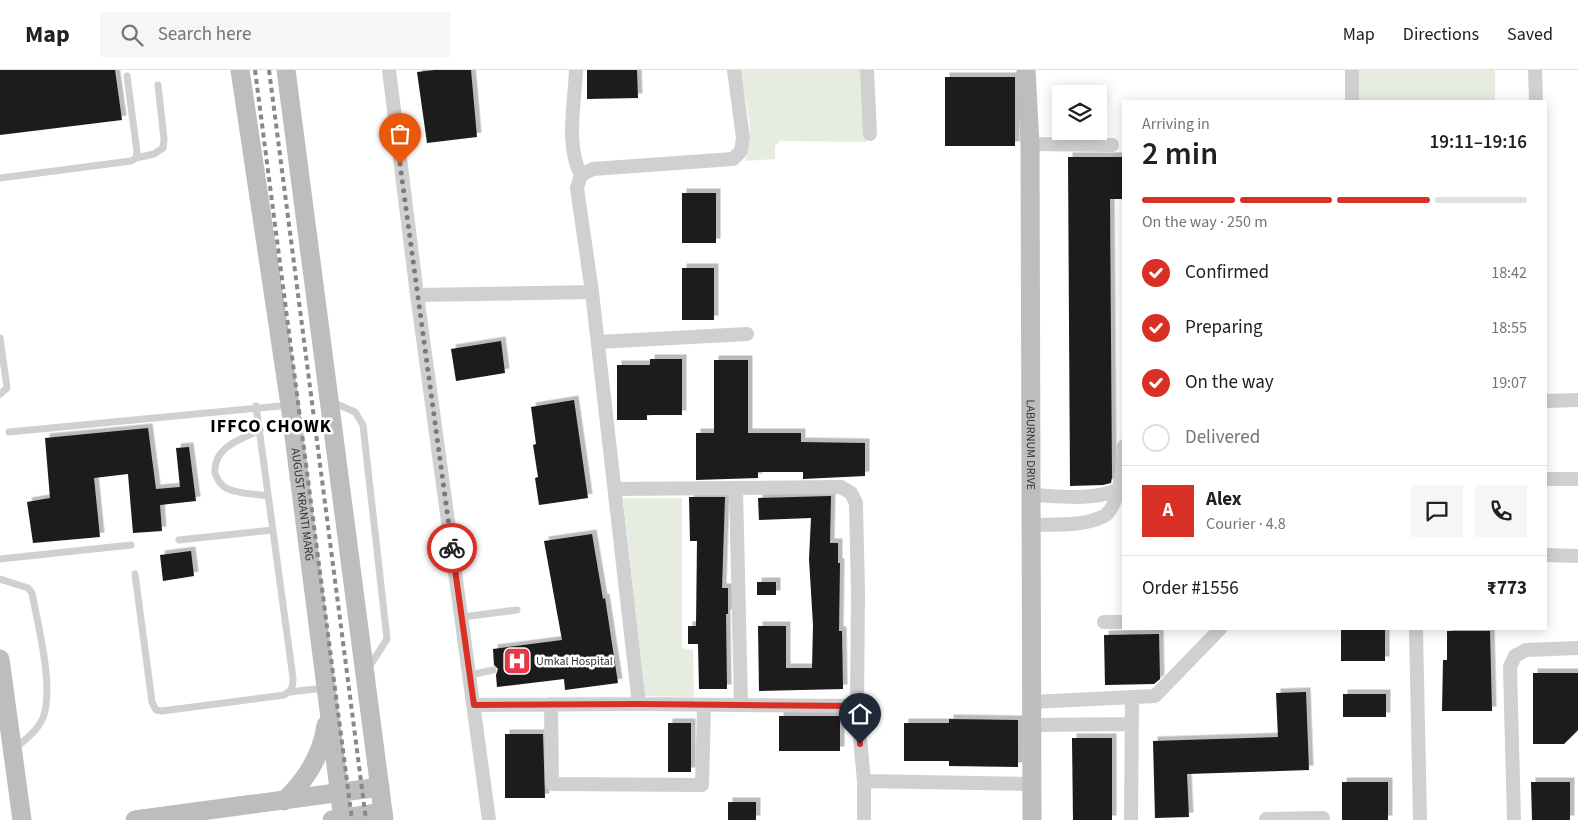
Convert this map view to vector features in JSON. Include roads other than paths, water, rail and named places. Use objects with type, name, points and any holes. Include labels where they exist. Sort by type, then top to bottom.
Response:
[{"type":"main road","name":"AUGUST KRANTI MARG","points":[[240,70],[290,404],[339,792],[339,819]]},
{"type":"main road","points":[[286,70],[384,816],[339,819]]},
{"type":"main road","name":"LABURNUM DRIVE","points":[[1026,70],[1030,144],[1032,820]]},
{"type":"main road","points":[[0,659],[22,820]]},
{"type":"main road","points":[[284,801],[301,785],[315,764],[325,737],[328,707]]},
{"type":"main road","points":[[134,820],[380,787]]},
{"type":"street","points":[[389,70],[417,295],[489,820]]},
{"type":"street","points":[[576,70],[572,142],[575,164],[581,175]]},
{"type":"street","points":[[639,704],[592,292],[577,188],[581,175],[593,168],[733,159],[741,151],[743,138],[734,70]]},
{"type":"street","points":[[867,70],[870,134]]},
{"type":"street","points":[[1352,70],[1352,100]]},
{"type":"street","points":[[1535,70],[1536,100]]},
{"type":"street","points":[[1030,144],[1112,145]]},
{"type":"street","points":[[417,295],[592,292]]},
{"type":"street","points":[[598,342],[747,334]]},
{"type":"street","points":[[1547,401],[1578,400]]},
{"type":"street","points":[[1031,525],[1082,523],[1105,515],[1112,506],[1122,475]]},
{"type":"street","points":[[1547,479],[1578,479]]},
{"type":"street","points":[[615,489],[841,487],[851,493],[856,503],[858,593],[857,706],[864,781],[864,820]]},
{"type":"street","points":[[736,488],[741,705]]},
{"type":"street","points":[[1031,495],[1106,495],[1117,490]]},
{"type":"street","points":[[1547,555],[1578,556]]},
{"type":"street","points":[[1104,622],[1122,622]]},
{"type":"street","points":[[1032,702],[1155,696],[1219,630]]},
{"type":"street","points":[[1416,630],[1420,820]]},
{"type":"street","points":[[1514,820],[1510,667],[1515,656],[1526,650],[1578,648]]},
{"type":"street","points":[[1131,820],[1132,697]]},
{"type":"street","points":[[551,704],[552,784],[702,785],[704,705]]},
{"type":"street","points":[[474,705],[857,706]]},
{"type":"street","points":[[1032,725],[1132,724]]},
{"type":"street","points":[[864,781],[1032,784]]},
{"type":"street","points":[[1266,819],[1323,818],[1323,820]]},
{"type":"lane","points":[[127,76],[137,152],[136,158]]},
{"type":"lane","points":[[0,178],[132,162],[136,158],[154,154],[163,148],[164,139],[158,85]]},
{"type":"lane","points":[[0,338],[7,388],[0,394]]},
{"type":"lane","points":[[329,401],[355,412],[363,425],[387,639],[365,672]]},
{"type":"lane","points":[[9,432],[290,404]]},
{"type":"lane","points":[[256,406],[293,678],[290,692]]},
{"type":"lane","points":[[260,430],[229,444],[218,455],[215,466],[216,478],[226,488],[268,496]]},
{"type":"lane","points":[[179,540],[273,530]]},
{"type":"lane","points":[[0,560],[130,545]]},
{"type":"lane","points":[[135,574],[152,702],[156,710],[162,711],[326,688]]},
{"type":"lane","points":[[0,579],[28,588],[32,593],[42,646],[46,691],[45,713],[34,732],[11,750]]},
{"type":"lane","points":[[462,617],[518,610]]},
{"type":"lane","points":[[470,675],[493,670]]},
{"type":"railway","points":[[255,70],[352,820]]},
{"type":"railway","points":[[269,70],[366,820]]},
{"type":"place","name":"Umkal Hospital","points":[[517,661]]},
{"type":"district","name":"IFFCO CHOWK","points":[[271,426]]}]
